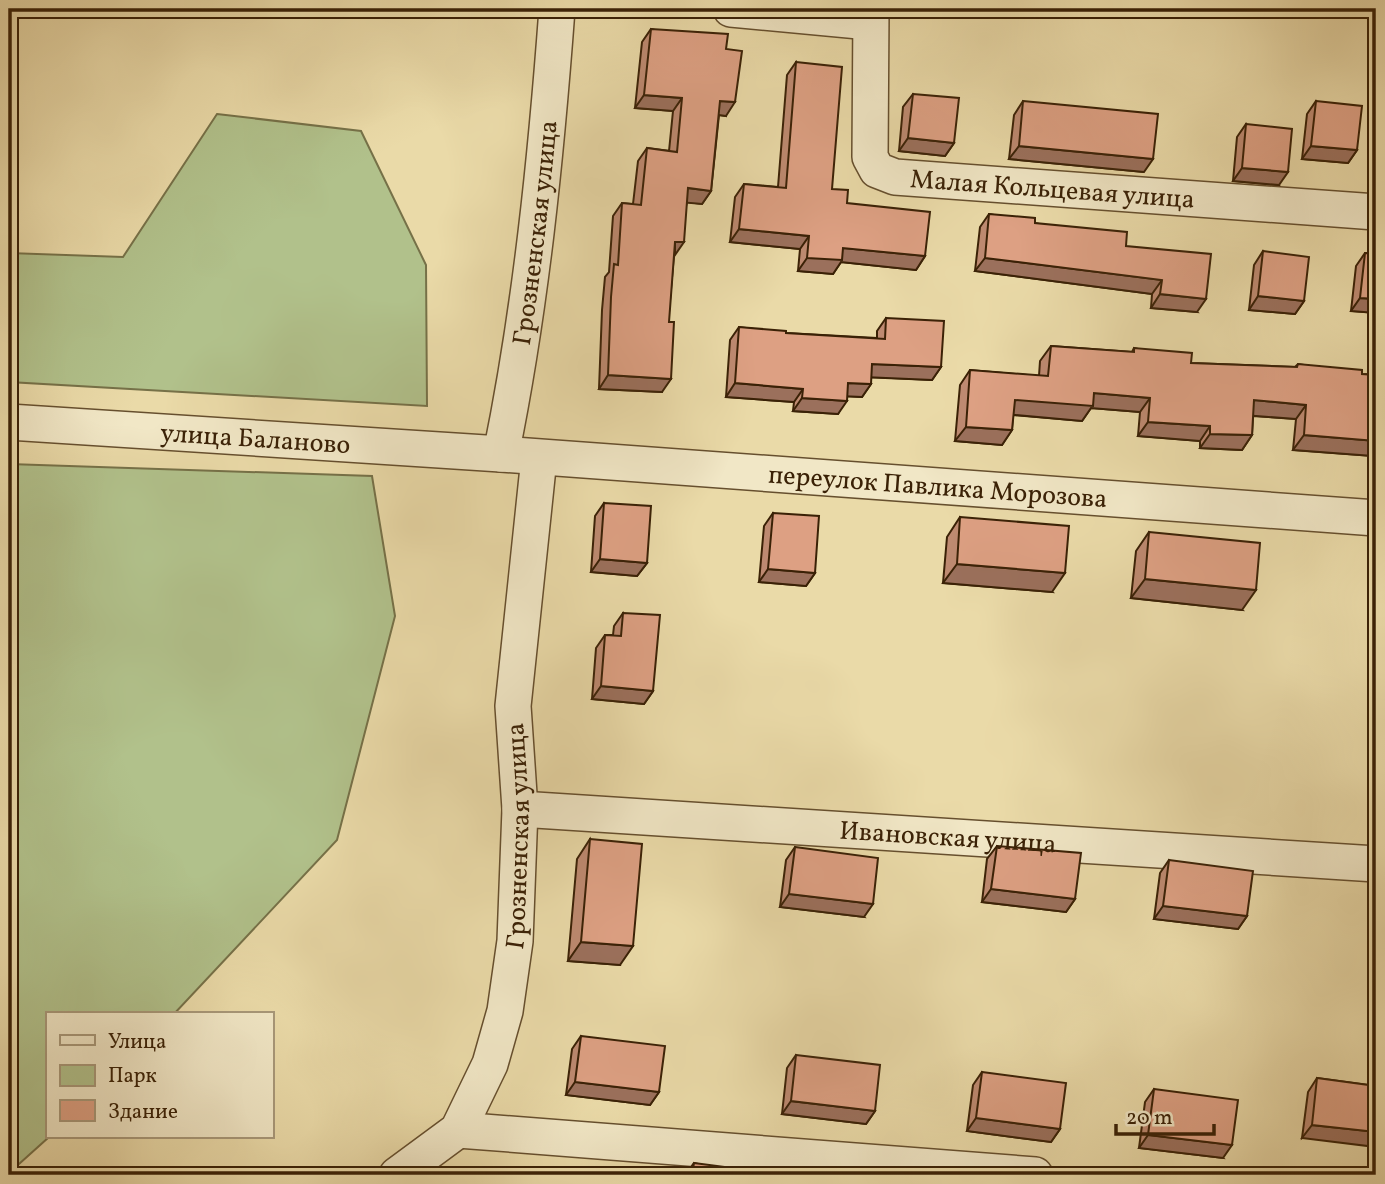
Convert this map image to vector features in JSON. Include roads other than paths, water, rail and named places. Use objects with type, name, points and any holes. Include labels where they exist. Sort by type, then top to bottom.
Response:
[{"type":"street","name":"Грозненская улица","points":[[501,454],[512,398],[548,140],[557,9]]},
{"type":"street","name":"Малая Кольцевая улица","points":[[731,9],[871,16],[870,157],[877,170],[895,177],[1376,212]]},
{"type":"street","name":"улица Баланово","points":[[9,422],[501,454]]},
{"type":"street","name":"переулок Павлика Морозова","points":[[501,454],[1376,518]]},
{"type":"street","name":"Грозненская улица","points":[[397,1175],[458,1130],[490,1064],[505,1011],[515,941],[520,809],[513,706],[538,458]]},
{"type":"street","name":"Ивановская улица","points":[[520,809],[1376,864]]},
{"type":"street","points":[[458,1130],[1035,1175]]}]
